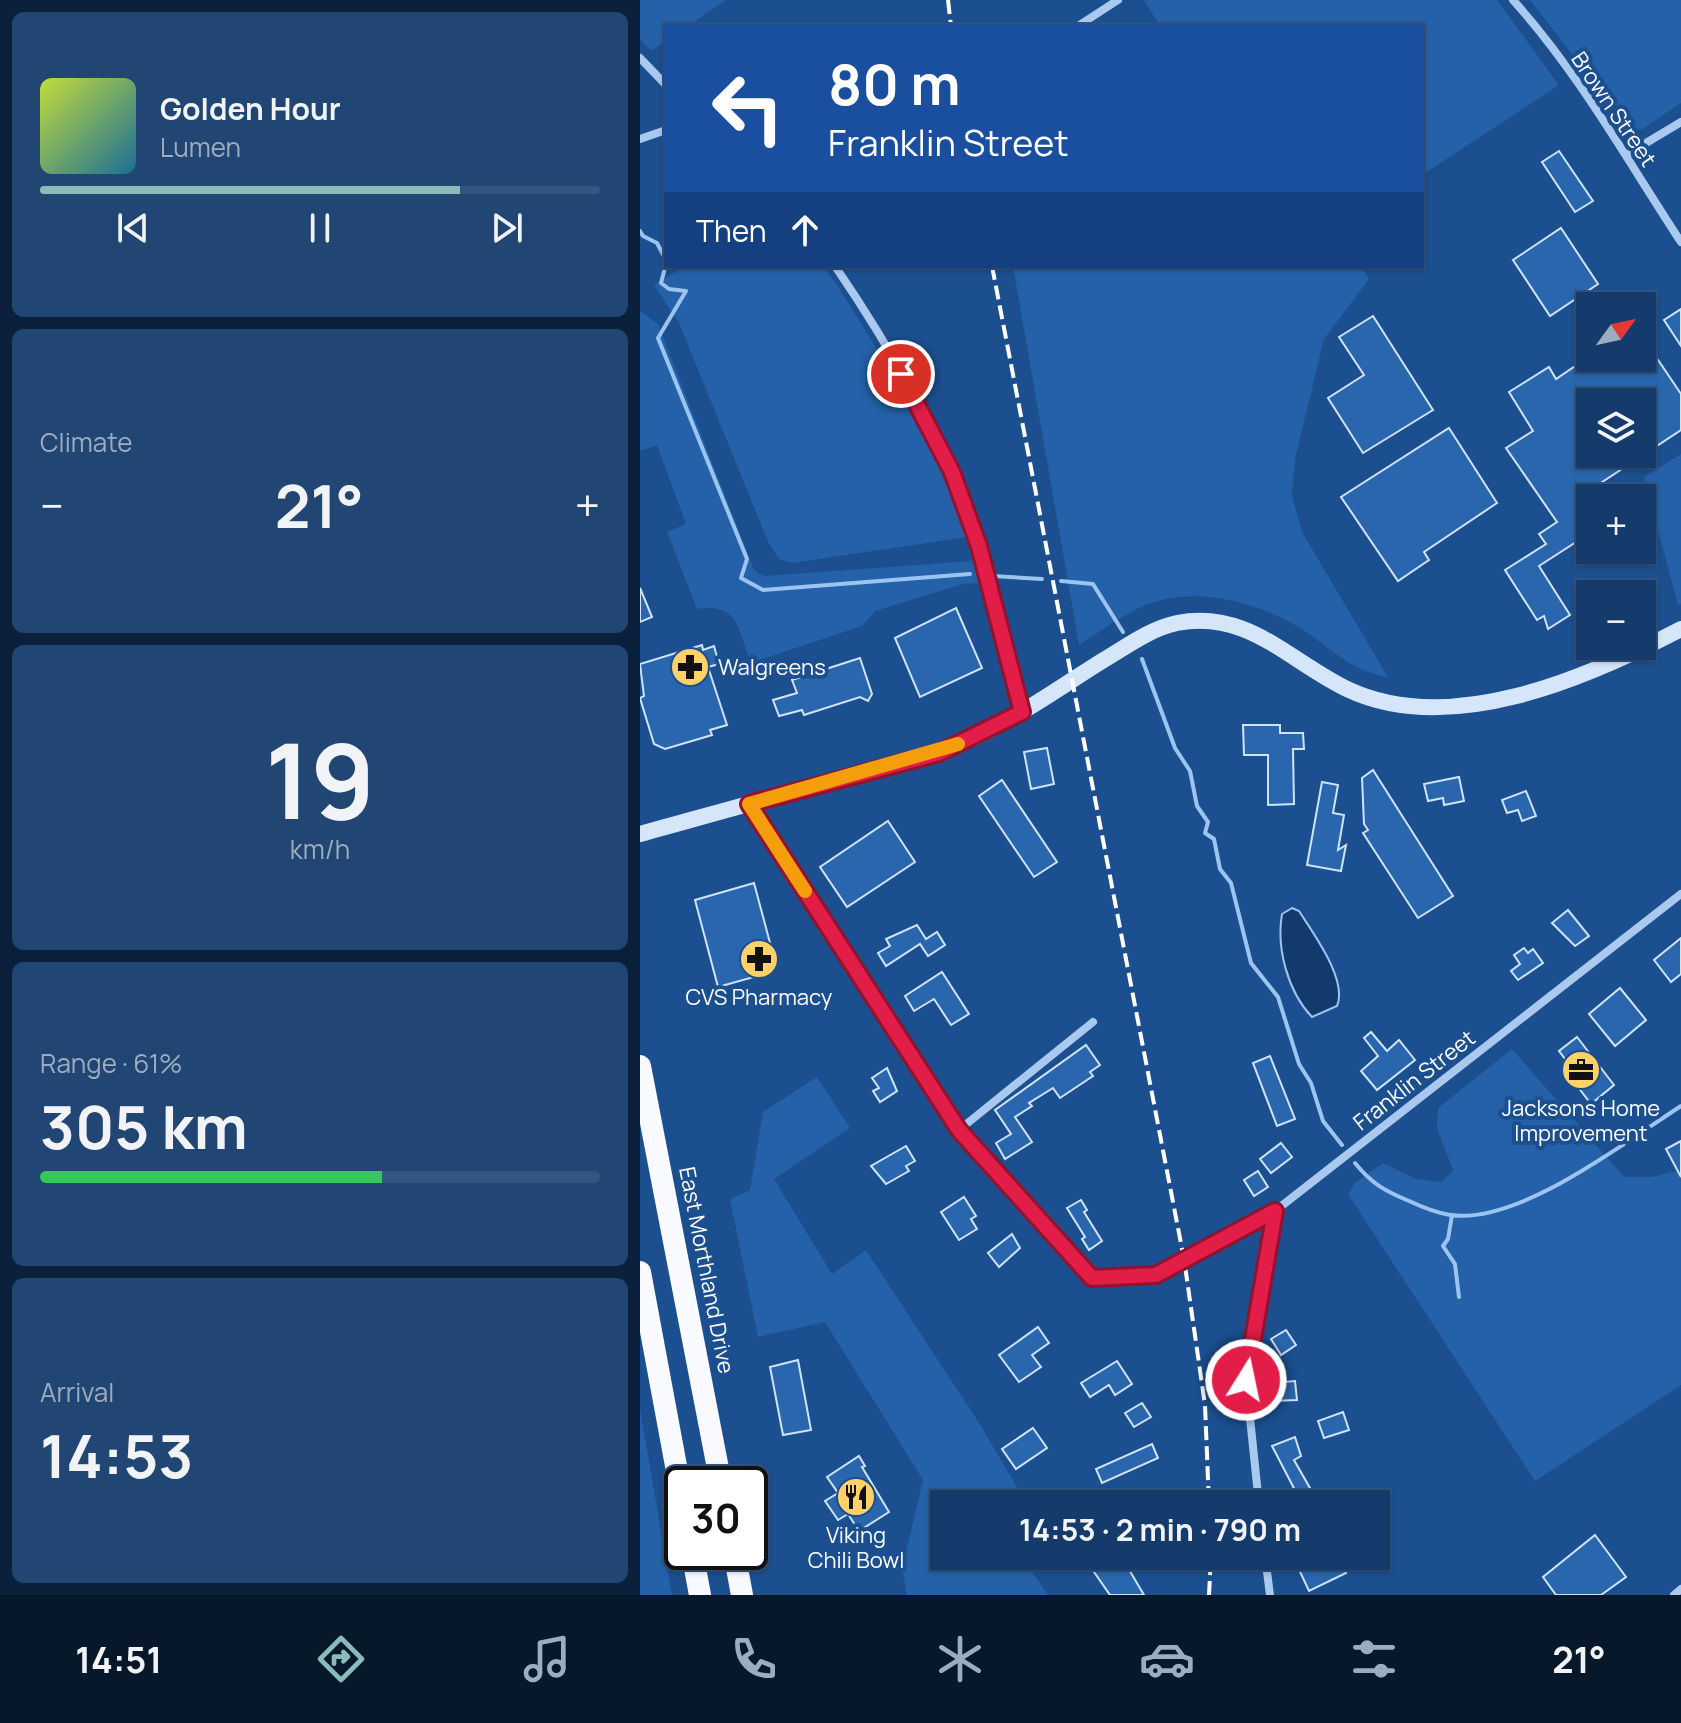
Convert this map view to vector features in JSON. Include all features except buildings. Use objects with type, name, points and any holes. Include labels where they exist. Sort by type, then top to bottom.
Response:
[{"type":"highway","name":"East Morthland Drive","points":[[640,1066],[718,1466]]},
{"type":"highway","points":[[640,1272],[676,1466]]},
{"type":"highway","points":[[695,1570],[700,1595]]},
{"type":"highway","points":[[737,1570],[742,1595]]},
{"type":"main road","points":[[640,834],[939,753],[1022,712],[1143,636],[1178,623],[1215,621],[1242,627],[1350,690],[1400,705],[1440,709],[1479,705],[1524,693],[1617,659],[1681,629]]},
{"type":"street","points":[[1081,24],[1118,0]]},
{"type":"street","name":"Brown Street","points":[[1513,0],[1534,24],[1626,155],[1681,242]]},
{"type":"street","points":[[640,58],[664,83]]},
{"type":"street","points":[[1626,155],[1681,122]]},
{"type":"street","points":[[640,139],[664,131]]},
{"type":"street","points":[[836,268],[901,374],[952,472],[979,546],[1022,712]]},
{"type":"street","points":[[749,804],[959,1130],[1093,1022]]},
{"type":"street","name":"Franklin Street","points":[[959,1130],[1092,1278],[1156,1275],[1275,1211],[1681,894]]},
{"type":"street","points":[[1258,1490],[1246,1380],[1275,1211]]},
{"type":"street","points":[[1267,1570],[1270,1595]]},
{"type":"street","points":[[1674,1595],[1681,1589]]},
{"type":"shaded area","points":[[640,0],[726,0],[691,24],[664,24],[664,42],[651,51],[640,39]]},
{"type":"shaded area","points":[[1144,0],[1497,0],[1559,85],[1424,174],[1424,24],[1159,24]]},
{"type":"shaded area","points":[[1530,0],[1681,0],[1681,103],[1641,130],[1630,128]]},
{"type":"shaded area","points":[[681,268],[825,268],[904,397],[939,466],[967,537],[792,563],[779,559],[769,544],[679,323],[654,285]]},
{"type":"shaded area","points":[[1013,268],[1362,268],[1369,279],[1324,339],[1295,459],[1292,496],[1302,532],[1388,677],[1355,666],[1290,622],[1269,612],[1225,599],[1180,597],[1158,601],[1137,609],[1079,645]]},
{"type":"shaded area","points":[[640,311],[658,324],[754,570],[764,576],[972,561],[979,583],[963,584],[875,611],[862,626],[751,663],[735,621],[729,614],[711,608],[697,609],[667,532],[686,524],[657,445],[640,451]]},
{"type":"shaded area","points":[[1681,454],[1681,604],[1678,605],[1656,522],[1656,484],[1646,484],[1644,477]]},
{"type":"shaded area","points":[[1292,908],[1299,911],[1320,944],[1338,983],[1337,1006],[1312,1017],[1296,995],[1283,955],[1282,914]]},
{"type":"shaded area","points":[[1512,1049],[1624,1177],[1651,1177],[1681,1170],[1681,1385],[1535,1481],[1348,1194],[1355,1183],[1383,1163],[1416,1179],[1442,1182],[1453,1170],[1437,1128],[1438,1108]]},
{"type":"shaded area","points":[[817,1077],[850,1128],[774,1179],[832,1274],[866,1250],[979,1423],[1019,1490],[930,1490],[930,1570],[1031,1570],[1048,1595],[907,1595],[902,1569],[923,1480],[825,1322],[758,1337],[730,1199],[750,1190],[763,1112]]},
{"type":"shaded area","points":[[640,1409],[664,1548],[664,1570],[668,1570],[672,1595],[640,1595]]},
{"type":"waterway","points":[[640,231],[657,243],[664,256]]},
{"type":"waterway","points":[[665,268],[661,283],[669,289],[686,291],[658,338],[747,559],[741,578],[763,590],[970,574]]},
{"type":"waterway","points":[[993,576],[1042,579]]},
{"type":"waterway","points":[[1061,581],[1093,584],[1123,632]]},
{"type":"waterway","points":[[1142,659],[1175,748],[1190,771],[1197,806],[1208,822],[1205,833],[1214,839],[1220,869],[1231,883],[1251,963],[1278,997],[1299,1064],[1311,1083],[1323,1121],[1342,1145]]},
{"type":"waterway","points":[[1355,1163],[1379,1186],[1393,1194],[1450,1215],[1477,1215],[1507,1207],[1570,1178],[1681,1106]]},
{"type":"waterway","points":[[1452,1215],[1448,1239],[1443,1246],[1455,1264],[1459,1297]]},
{"type":"railway","points":[[948,0],[951,24]]},
{"type":"railway","points":[[992,268],[1184,1259],[1205,1405],[1208,1490]]},
{"type":"railway","points":[[1209,1595],[1210,1570]]},
{"type":"slow traffic","points":[[805,891],[749,804],[939,753],[958,744]]},
{"type":"place","name":"Walgreens","points":[[690,667]]},
{"type":"place","name":"CVS Pharmacy","points":[[759,959]]},
{"type":"place","name":"Jacksons Home Improvement","points":[[1581,1070]]},
{"type":"place","name":"Viking Chili Bowl","points":[[856,1497]]},
{"type":"route","points":[[901,374],[952,472],[979,546],[1011,680],[1022,712],[939,753],[749,804],[959,1130],[1092,1278],[1156,1275],[1275,1211],[1246,1380]]}]
